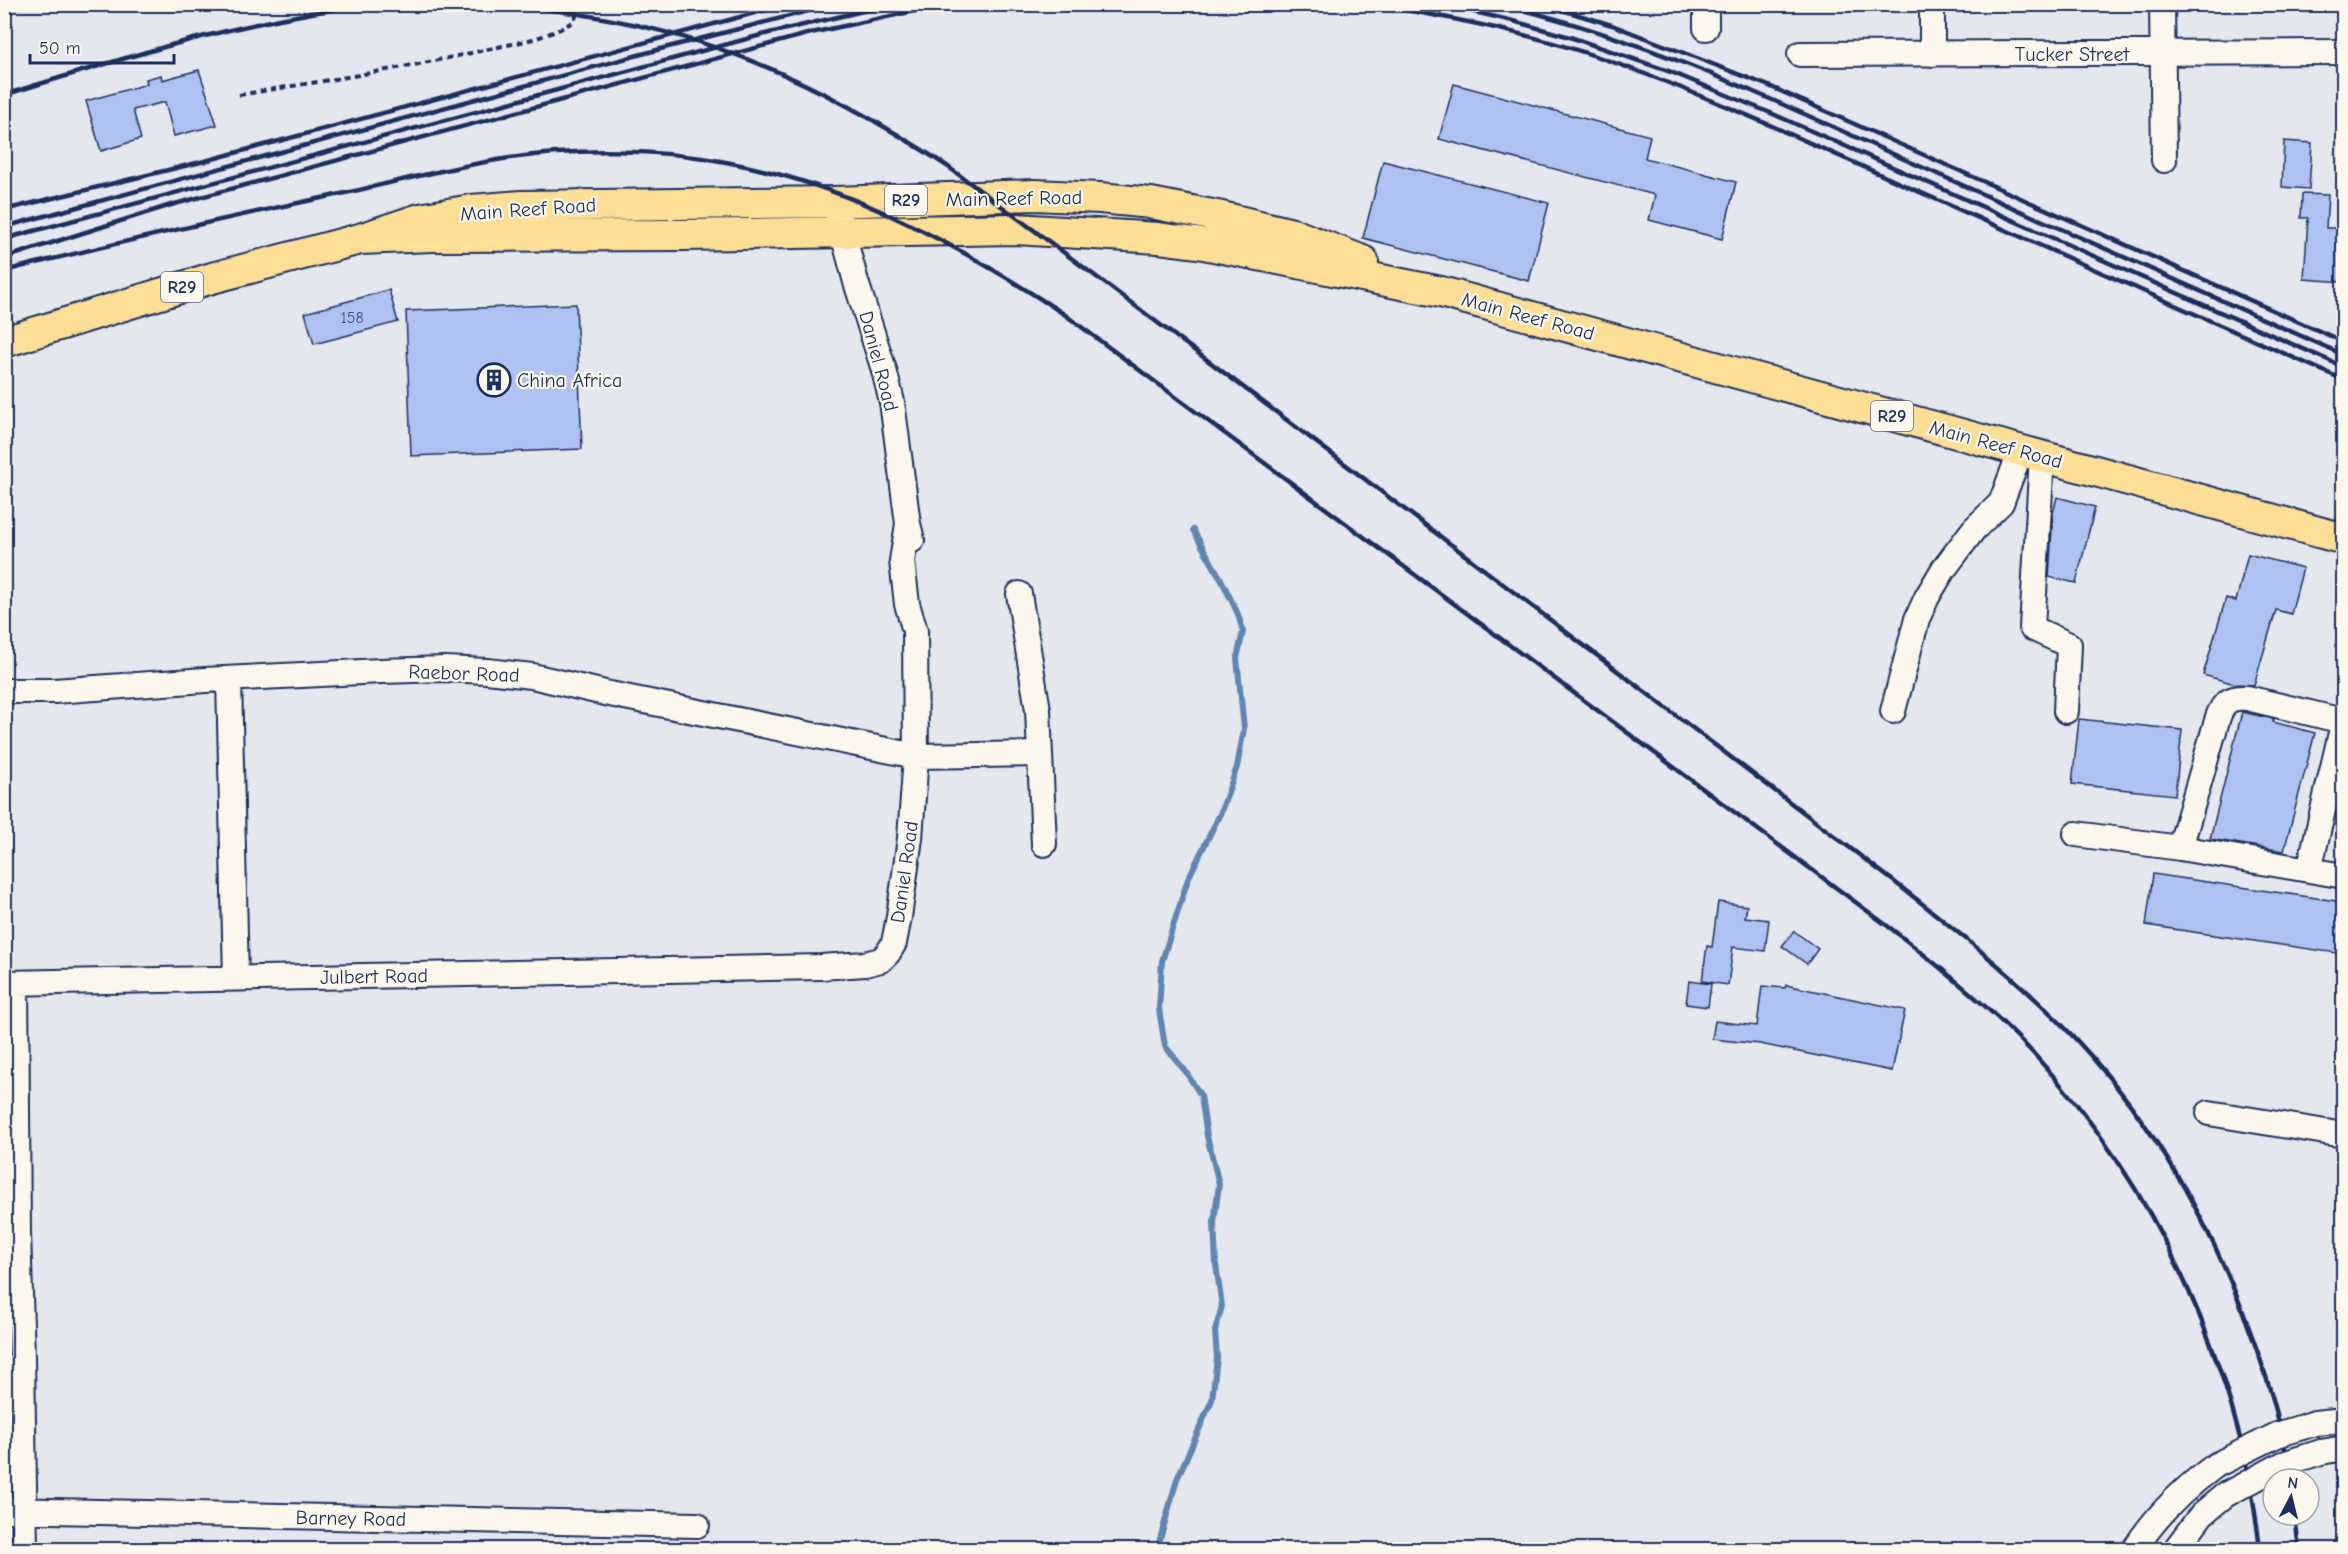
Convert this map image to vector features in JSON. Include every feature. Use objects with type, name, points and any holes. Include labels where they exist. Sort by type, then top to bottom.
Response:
[{"type":"main road","name":"Main Reef Road","points":[[4,342],[212,278],[360,239],[420,219],[471,210],[512,207],[834,202],[1035,195],[1100,198],[1151,203],[1293,234],[1441,292]]},
{"type":"main road","points":[[950,199],[956,230]]},
{"type":"main road","name":"Main Reef Road","points":[[360,239],[432,236],[684,235],[1016,229],[1158,238],[1249,252],[1441,292],[2343,539]]},
{"type":"street","points":[[1932,4],[1932,54]]},
{"type":"street","points":[[2162,4],[2164,160]]},
{"type":"street","name":"Tucker Street","points":[[1800,54],[2343,52]]},
{"type":"street","name":"Daniel Road","points":[[733,969],[864,964],[881,960],[894,942],[903,891],[916,756],[915,631],[920,605],[917,563],[908,524],[892,402],[834,202]]},
{"type":"street","points":[[1893,711],[1917,619],[1927,597],[1942,570],[1974,529],[2001,503],[2031,453]]},
{"type":"street","points":[[2031,453],[2032,627],[2068,645],[2066,711]]},
{"type":"street","points":[[1018,594],[1038,710],[1044,844]]},
{"type":"street","name":"Raebor Road","points":[[4,691],[54,691],[229,679],[445,669],[520,675],[916,756],[1040,754]]},
{"type":"street","points":[[229,679],[236,978]]},
{"type":"street","points":[[2180,848],[2218,717],[2227,701],[2232,698],[2247,698],[2343,720],[2309,870]]},
{"type":"street","points":[[2076,834],[2180,848],[2343,876]]},
{"type":"street","name":"Julbert Road","points":[[10,983],[733,969]]},
{"type":"street","points":[[10,983],[15,1511],[25,1550]]},
{"type":"street","points":[[2209,1113],[2343,1135]]},
{"type":"street","points":[[2134,1550],[2162,1511],[2216,1465],[2277,1435],[2315,1423],[2343,1420]]},
{"type":"street","points":[[2175,1550],[2202,1514],[2225,1495],[2283,1464],[2332,1450]]},
{"type":"street","name":"Barney Road","points":[[15,1511],[697,1525]]},
{"type":"path","points":[[239,95],[377,72],[525,41],[561,30],[575,20],[578,4]]},
{"type":"building","points":[[199,70],[217,125],[174,136],[165,102],[133,110],[141,139],[101,151],[86,101],[147,84],[146,79],[161,75],[162,80]]},
{"type":"building","points":[[1454,84],[1650,136],[1645,158],[1736,182],[1722,239],[1649,220],[1655,195],[1439,139]]},
{"type":"building","points":[[2284,141],[2312,143],[2309,189],[2282,187]]},
{"type":"building","points":[[1383,161],[1549,203],[1529,281],[1363,238]]},
{"type":"building","points":[[2302,194],[2328,195],[2326,228],[2343,228],[2343,282],[2304,279],[2308,218],[2301,218]]},
{"type":"building","points":[[389,290],[398,322],[314,344],[305,313]]},
{"type":"building","name":"China Africa","points":[[576,304],[582,449],[411,456],[406,311]]},
{"type":"building","points":[[2057,497],[2095,507],[2076,583],[2049,577],[2053,513]]},
{"type":"building","points":[[2248,554],[2303,568],[2291,614],[2276,610],[2254,685],[2235,684],[2203,675],[2226,598],[2236,601]]},
{"type":"building","points":[[2242,712],[2274,719],[2273,722],[2315,733],[2284,851],[2210,839]]},
{"type":"building","points":[[2079,719],[2182,730],[2175,795],[2072,784]]},
{"type":"building","points":[[2153,874],[2343,902],[2343,954],[2146,925]]},
{"type":"building","points":[[1718,902],[1747,906],[1745,917],[1769,920],[1765,951],[1733,947],[1728,985],[1702,981],[1707,946],[1712,947]]},
{"type":"building","points":[[1794,931],[1818,949],[1807,964],[1782,946]]},
{"type":"building","points":[[1689,981],[1711,984],[1708,1007],[1686,1004]]},
{"type":"building","points":[[1786,985],[1905,1010],[1892,1071],[1760,1044],[1712,1039],[1715,1021],[1757,1026],[1762,986],[1785,988]]},
{"type":"waterway","points":[[1157,1550],[1177,1479],[1212,1400],[1217,1358],[1215,1331],[1222,1306],[1216,1265],[1214,1222],[1219,1184],[1207,1136],[1201,1096],[1186,1072],[1165,1046],[1159,1009],[1162,961],[1188,879],[1220,814],[1237,767],[1244,729],[1237,658],[1243,632],[1238,614],[1221,579],[1193,530]]},
{"type":"railway","points":[[4,95],[188,40],[281,19],[375,4]]},
{"type":"railway","points":[[505,4],[610,19],[711,46],[803,83],[919,148],[947,166],[1307,435],[1896,883],[1972,944],[2022,986],[2091,1056],[2142,1121],[2165,1155],[2205,1226],[2238,1300],[2276,1408],[2288,1467]]},
{"type":"railway","points":[[4,210],[205,161],[788,4]]},
{"type":"railway","points":[[4,227],[668,47],[836,4]]},
{"type":"railway","points":[[4,239],[765,34],[893,4]]},
{"type":"railway","points":[[4,258],[171,205],[811,33],[957,4]]},
{"type":"railway","points":[[1367,4],[1516,33],[1575,49],[1644,73],[1761,121],[2344,380]]},
{"type":"railway","points":[[1440,4],[1570,37],[1671,72],[1773,114],[2344,367]]},
{"type":"railway","points":[[1499,4],[1604,34],[1757,93],[2344,355]]},
{"type":"railway","points":[[1542,4],[1612,25],[1769,86],[2344,342]]},
{"type":"railway","points":[[4,271],[467,165],[536,155],[591,151],[674,154],[772,172],[860,202],[944,242],[985,265],[1064,314],[1893,930],[1965,989],[2017,1036],[2078,1106],[2118,1162],[2154,1221],[2185,1284],[2212,1348],[2234,1414],[2250,1482],[2260,1550]]},
{"type":"railway","points":[[2296,1527],[2299,1550]]},
{"type":"place","name":"China Africa","points":[[494,380]]}]
